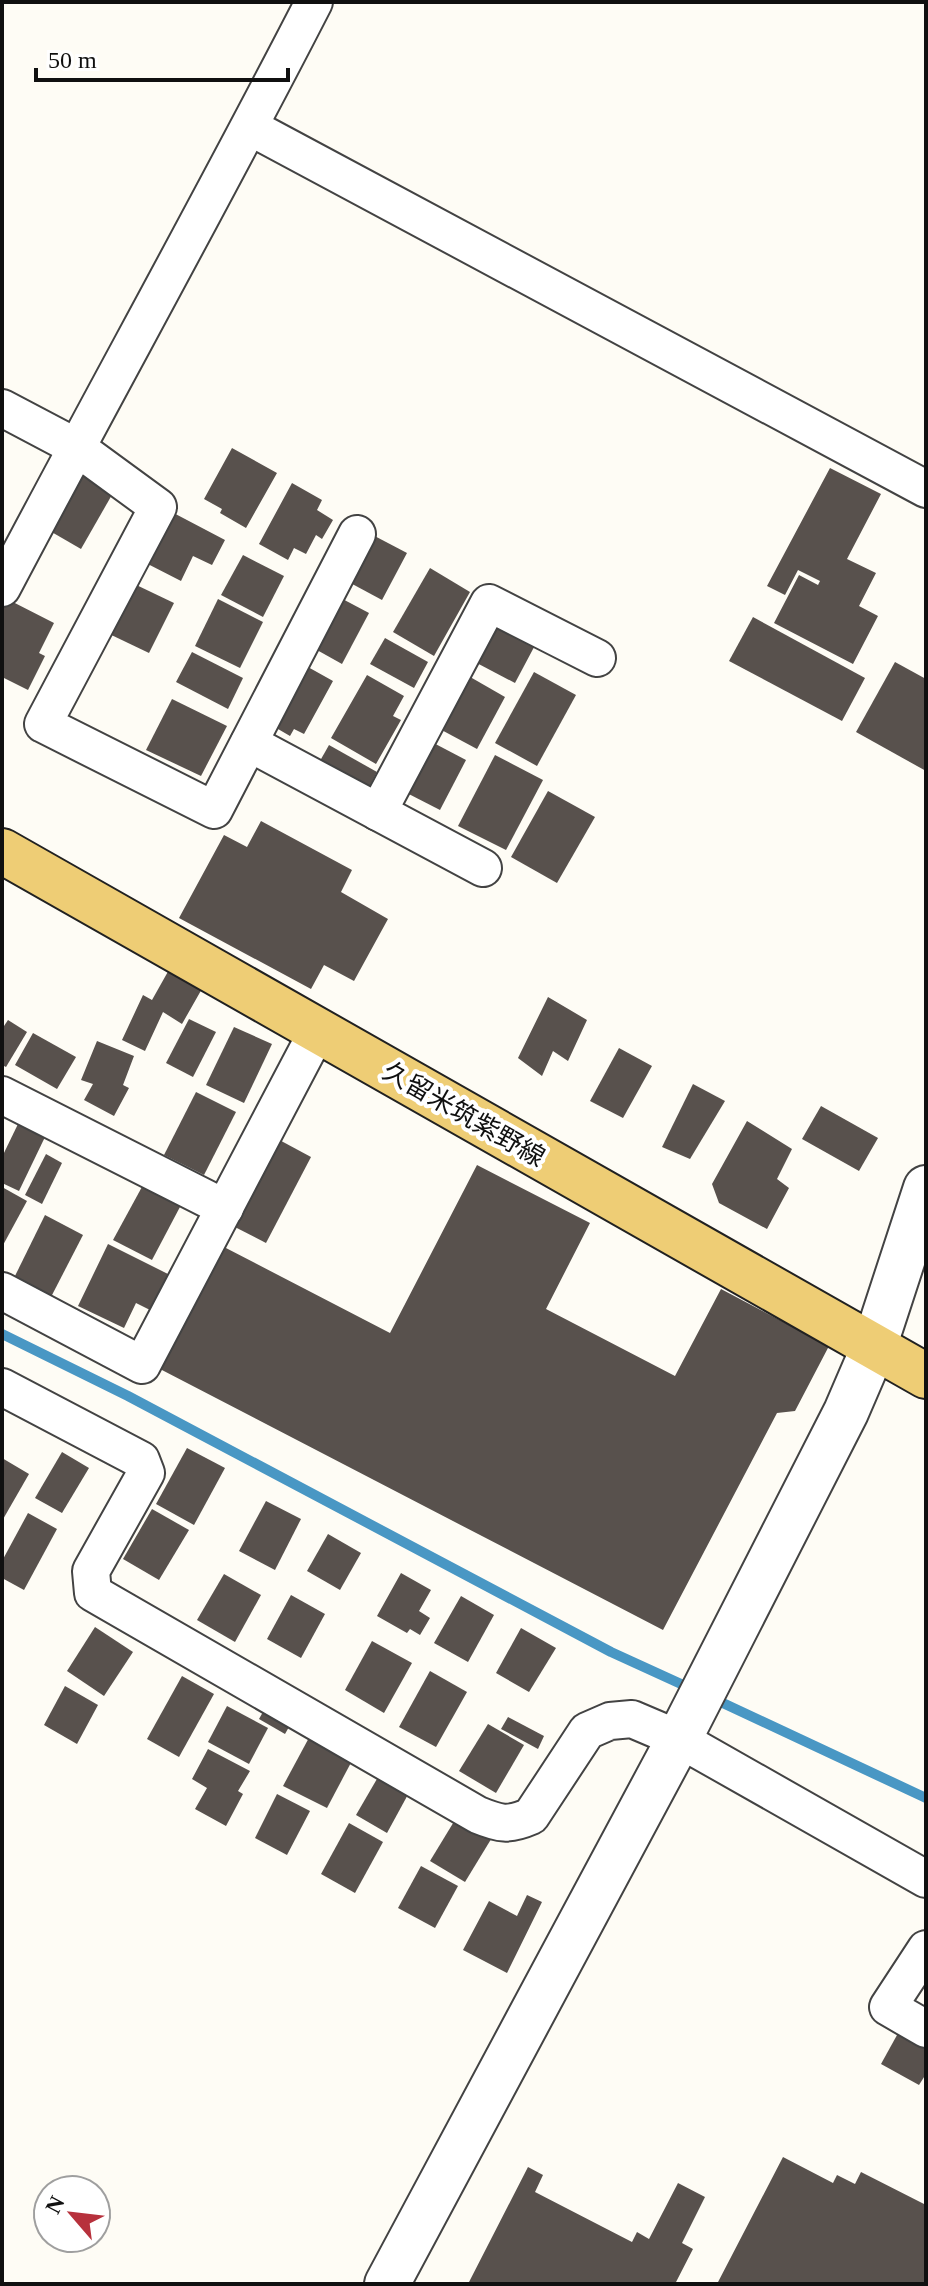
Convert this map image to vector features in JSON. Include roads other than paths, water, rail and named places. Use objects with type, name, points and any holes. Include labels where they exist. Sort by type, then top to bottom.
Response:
[{"type":"main road","name":"久留米筑紫野線","points":[[2,851],[926,1376]]},
{"type":"street","points":[[2,588],[314,2]]},
{"type":"street","points":[[250,127],[926,489]]},
{"type":"street","points":[[2,408],[76,447],[158,507],[43,724],[214,810],[357,534]]},
{"type":"street","points":[[378,812],[489,603],[597,658]]},
{"type":"street","points":[[249,743],[483,868]]},
{"type":"street","points":[[2,1291],[142,1365],[318,1030]]},
{"type":"street","points":[[2,1095],[225,1208]]},
{"type":"street","points":[[387,2284],[679,1739],[846,1412],[874,1347],[926,1188]]},
{"type":"street","points":[[2,1387],[141,1460],[146,1473],[91,1571],[93,1593],[478,1815],[499,1824],[517,1822],[531,1816],[587,1731],[610,1721],[632,1719],[679,1739],[926,1879]]},
{"type":"street","points":[[926,1949],[888,2007],[926,2029]]},
{"type":"waterway","points":[[2,1334],[128,1396],[611,1652],[692,1689]]},
{"type":"waterway","points":[[710,1697],[926,1798]]}]
